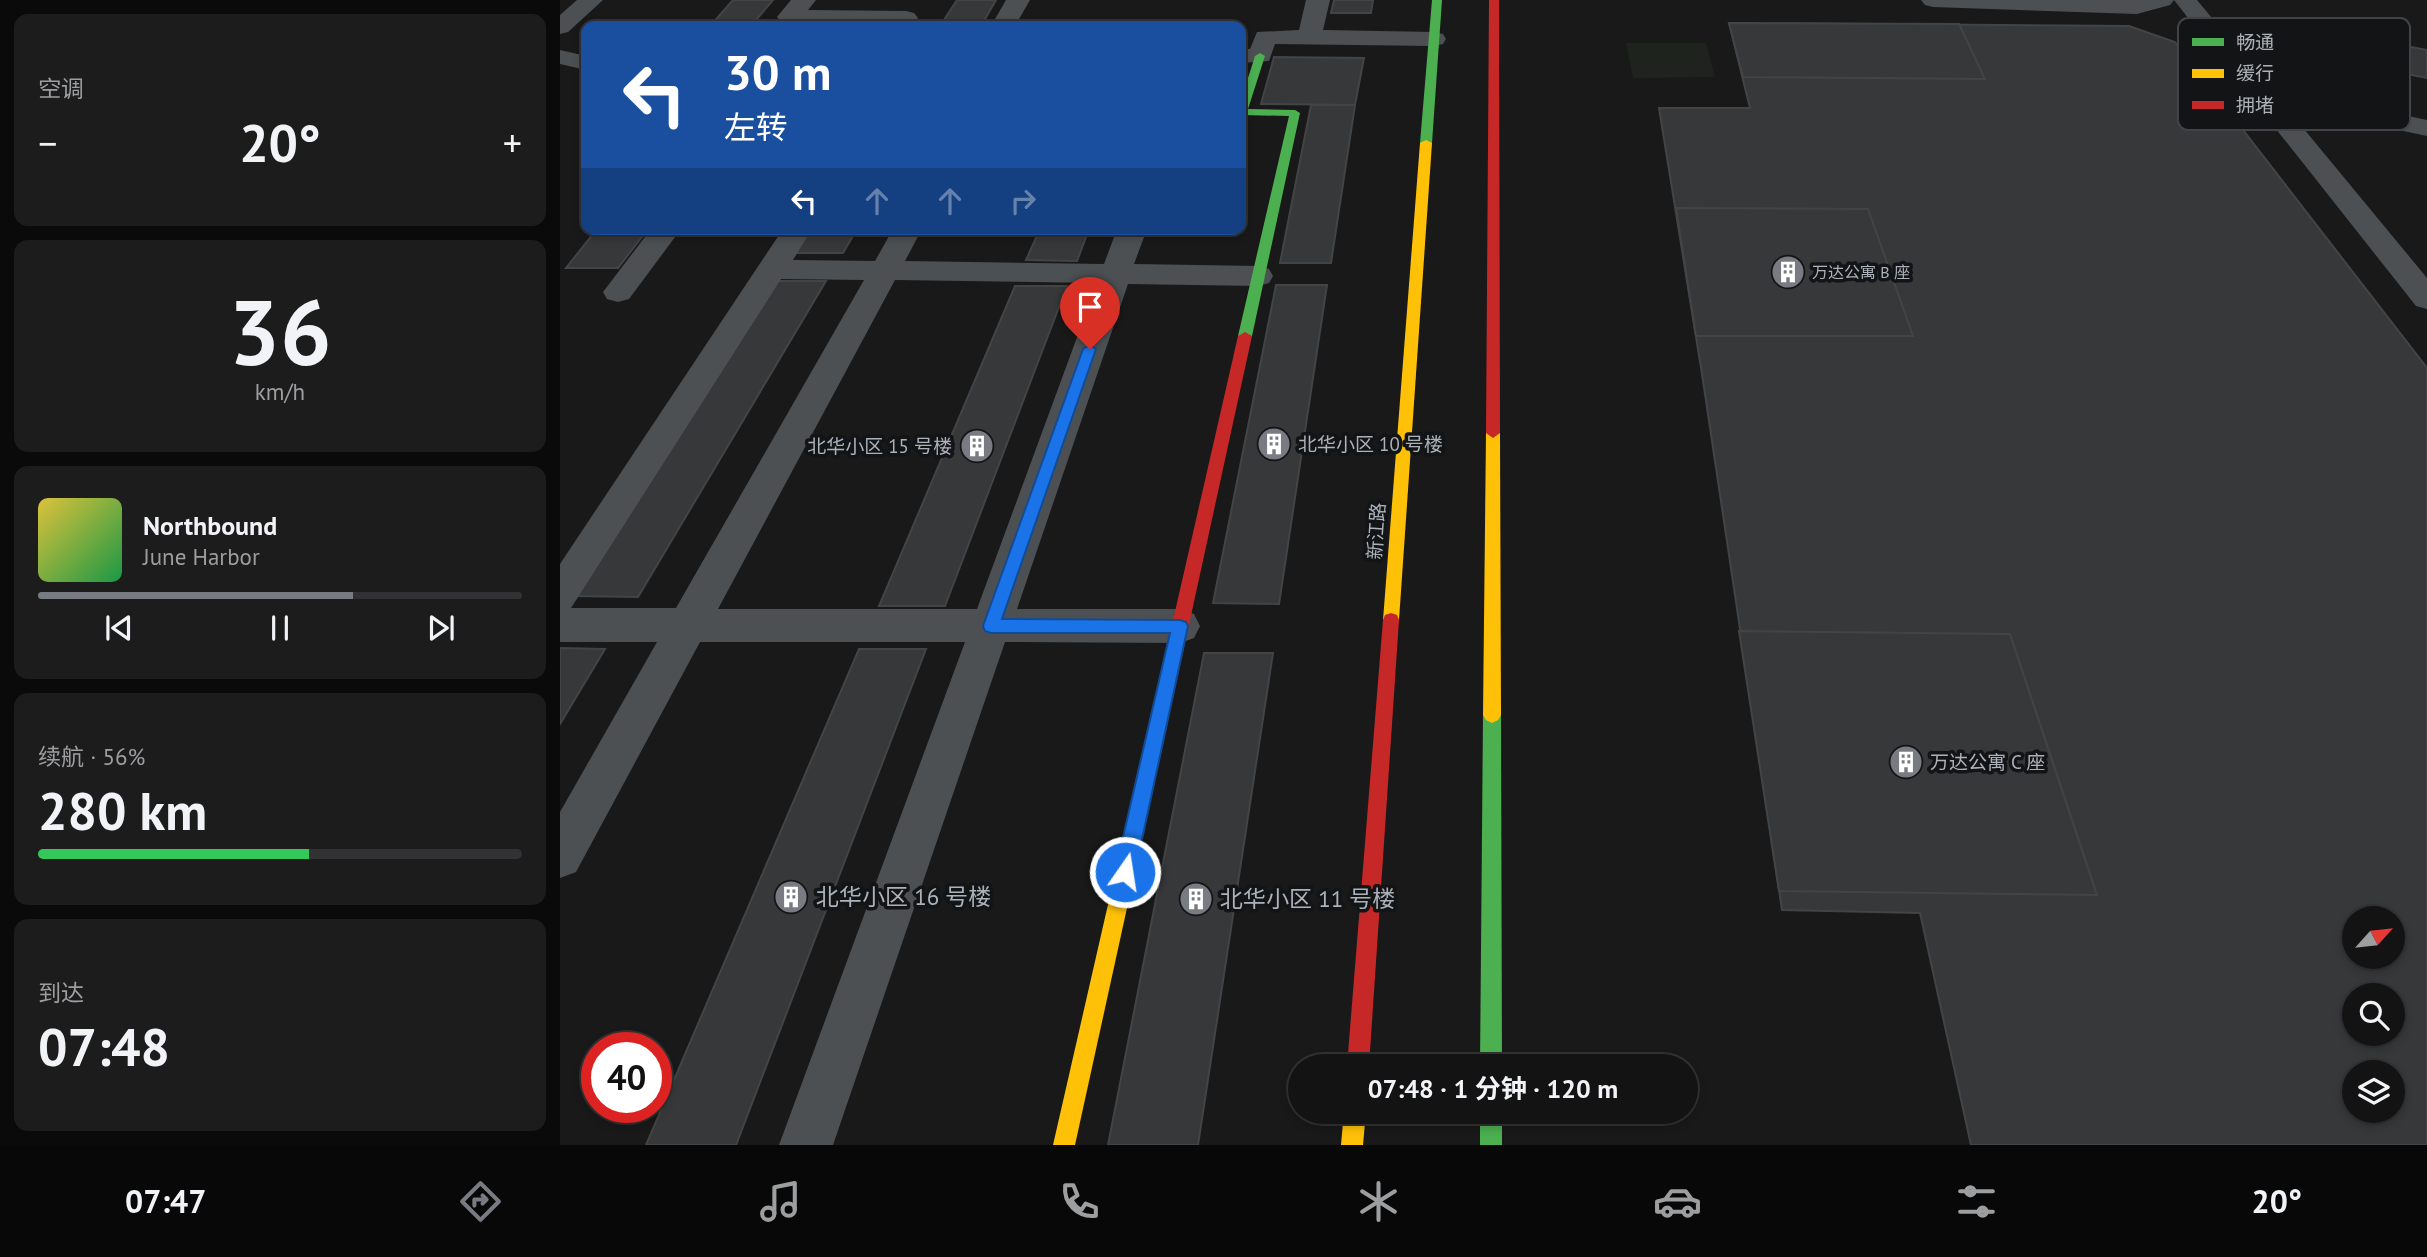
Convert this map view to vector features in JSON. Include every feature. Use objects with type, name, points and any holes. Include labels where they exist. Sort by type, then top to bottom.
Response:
[{"type":"main road","name":"新江路","points":[[1359,1054],[1437,0]]},
{"type":"main road","points":[[1491,1054],[1494,0]]},
{"type":"main road","points":[[1246,84],[1250,56]]},
{"type":"main road","points":[[1064,1145],[1294,113],[1246,112]]},
{"type":"main road","points":[[1352,1145],[1354,1124]]},
{"type":"main road","points":[[1491,1124],[1491,1145]]},
{"type":"street","points":[[560,27],[591,0]]},
{"type":"street","points":[[804,0],[789,17],[909,15]]},
{"type":"street","points":[[1006,21],[1018,0]]},
{"type":"street","points":[[1309,37],[1318,0]]},
{"type":"street","points":[[1933,0],[2137,7],[2162,0]]},
{"type":"street","points":[[2185,0],[2200,18]]},
{"type":"street","points":[[1250,56],[1265,37],[1434,39]]},
{"type":"street","points":[[560,57],[581,62]]},
{"type":"street","points":[[2290,130],[2427,299]]},
{"type":"street","points":[[618,292],[662,235]]},
{"type":"street","points":[[560,596],[794,235]]},
{"type":"street","points":[[560,856],[905,235]]},
{"type":"street","points":[[806,1145],[1130,235]]},
{"type":"street","points":[[772,270],[1258,276]]},
{"type":"street","points":[[560,625],[1180,626]]},
{"type":"shaded area","points":[[1626,43],[1706,43],[1715,77],[1633,78]]},
{"type":"building","points":[[733,0],[773,0],[755,21],[714,21]]},
{"type":"building","points":[[957,0],[996,0],[984,21],[943,21]]},
{"type":"building","points":[[1334,0],[1373,0],[1371,13],[1331,13]]},
{"type":"building","points":[[1729,23],[2129,26],[2175,42],[2178,46],[2178,130],[2243,130],[2427,368],[2427,1145],[1971,1145],[1920,913],[1782,910],[1702,374],[1659,108],[1750,108]]},
{"type":"building","points":[[1729,23],[1959,24],[1985,79],[1743,77]]},
{"type":"building","points":[[2410,47],[2427,50],[2427,78],[2410,75]]},
{"type":"building","points":[[1274,57],[1364,58],[1355,105],[1261,104]]},
{"type":"building","points":[[1311,105],[1355,105],[1331,263],[1280,263]]},
{"type":"building","name":"万达公寓 B 座","points":[[1676,208],[1868,209],[1913,336],[1696,336]]},
{"type":"building","points":[[592,235],[643,235],[618,268],[566,268]]},
{"type":"building","points":[[804,235],[854,235],[843,253],[793,253]]},
{"type":"building","points":[[1037,235],[1087,235],[1077,261],[1026,260]]},
{"type":"building","points":[[775,281],[826,281],[638,597],[573,596]]},
{"type":"building","name":"北华小区 10 号楼","points":[[1276,285],[1327,285],[1279,604],[1213,603]]},
{"type":"building","name":"北华小区 15 号楼","points":[[1015,286],[1067,286],[945,606],[879,606]]},
{"type":"building","name":"万达公寓 C 座","points":[[1739,631],[2010,634],[2097,895],[1779,891]]},
{"type":"building","points":[[560,648],[605,649],[560,724]]},
{"type":"building","name":"北华小区 16 号楼","points":[[859,649],[926,649],[736,1145],[646,1145],[655,1123],[672,1123],[672,1084]]},
{"type":"building","name":"北华小区 11 号楼","points":[[1204,653],[1273,653],[1198,1145],[1108,1145]]},
{"type":"traffic: fast","points":[[1426,143],[1437,0]]},
{"type":"traffic: fast","points":[[1246,100],[1260,56]]},
{"type":"traffic: fast","points":[[1245,336],[1295,113],[1246,112]]},
{"type":"traffic: fast","points":[[1491,1054],[1492,715]]},
{"type":"traffic: fast","points":[[1491,1124],[1491,1145]]},
{"type":"traffic: slow","points":[[1391,620],[1426,143]]},
{"type":"traffic: slow","points":[[1492,715],[1493,433]]},
{"type":"traffic: slow","points":[[1064,1145],[1159,721]]},
{"type":"traffic: slow","points":[[1352,1145],[1354,1124]]},
{"type":"traffic: jam","points":[[1493,433],[1494,0]]},
{"type":"traffic: jam","points":[[1159,721],[1245,336]]},
{"type":"traffic: jam","points":[[1359,1054],[1391,620]]},
{"type":"place","name":"万达公寓 B 座","points":[[1788,272]]},
{"type":"place","name":"北华小区 10 号楼","points":[[1274,444]]},
{"type":"place","name":"北华小区 15 号楼","points":[[977,446]]},
{"type":"place","name":"万达公寓 C 座","points":[[1906,762]]},
{"type":"place","name":"北华小区 16 号楼","points":[[791,897]]},
{"type":"place","name":"北华小区 11 号楼","points":[[1196,899]]},
{"type":"route","points":[[1090,349],[991,626],[1180,626],[1125,872]]}]
